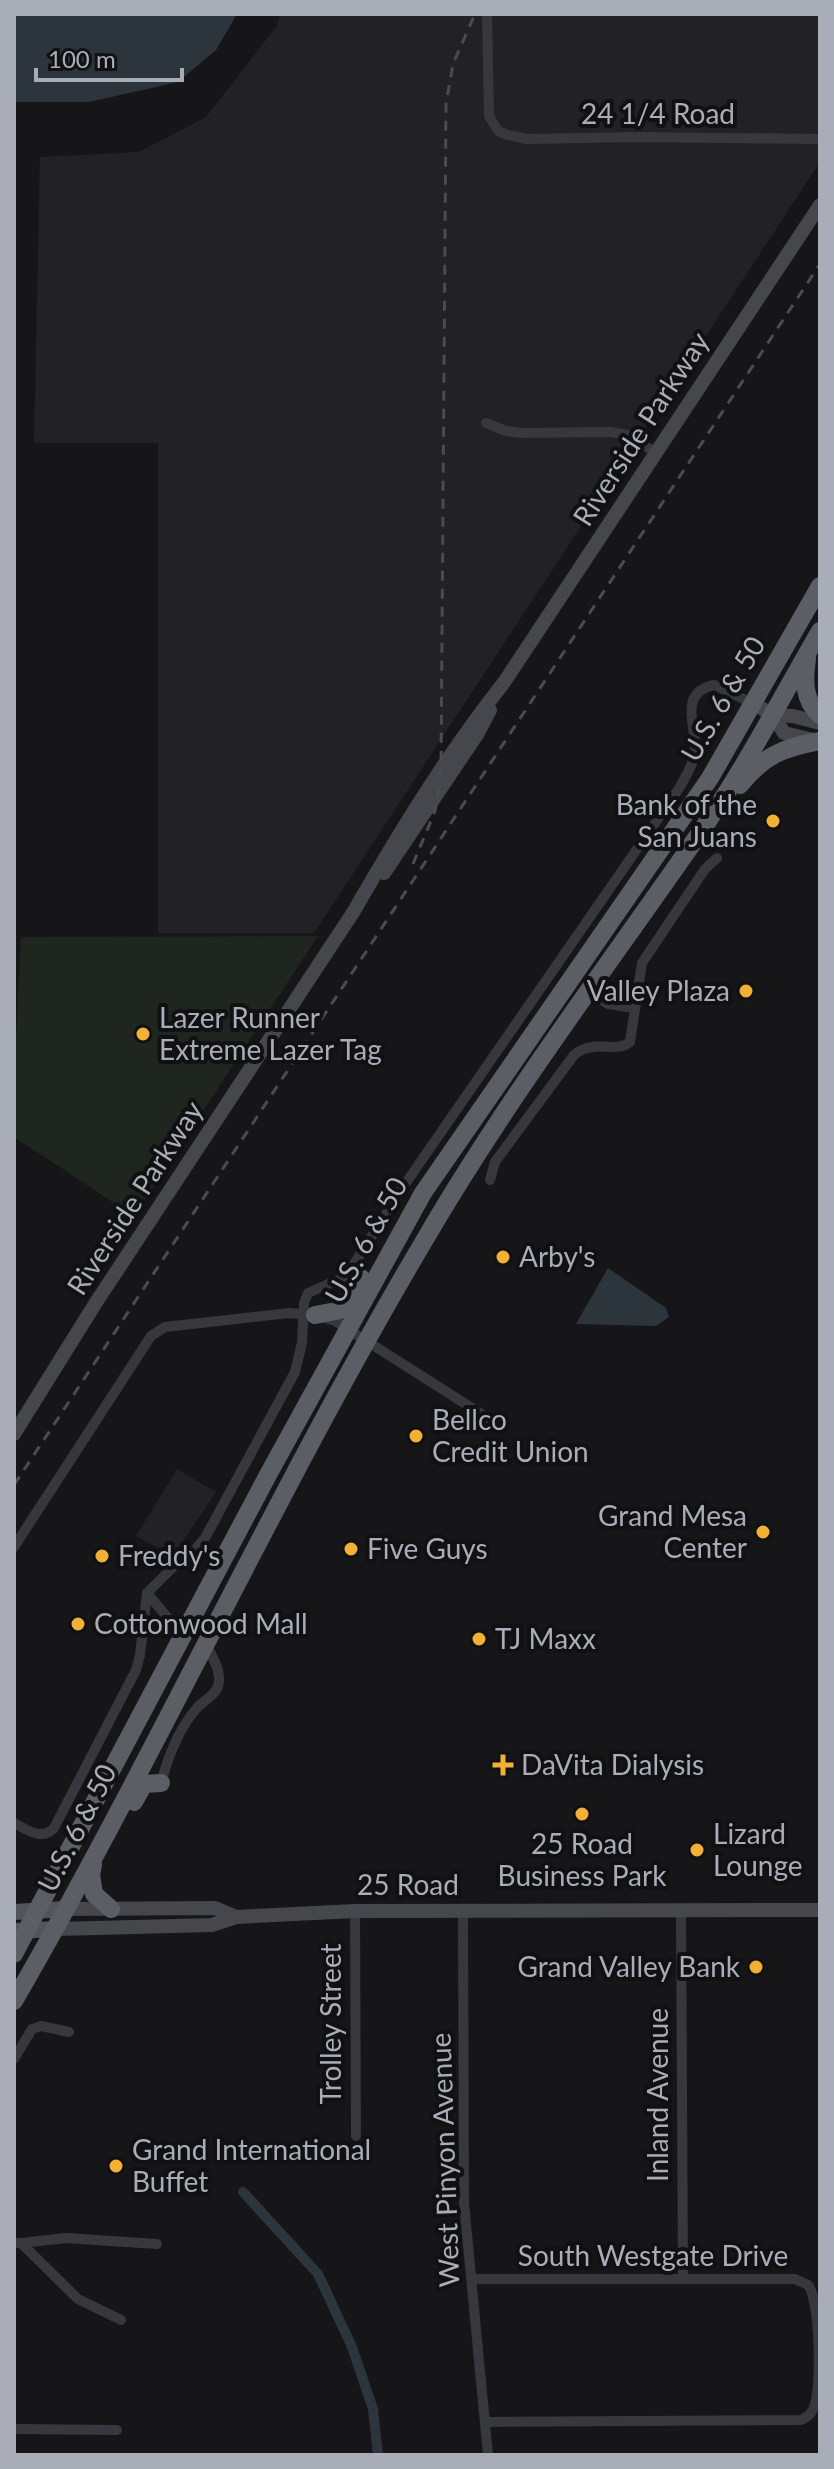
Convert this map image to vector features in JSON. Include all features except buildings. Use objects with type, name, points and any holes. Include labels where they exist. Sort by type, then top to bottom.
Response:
[{"type":"highway","name":"U.S. 6 & 50","points":[[14,1954],[20,1930],[36,1910],[269,1473],[416,1206],[665,845],[754,704],[820,586]]},
{"type":"highway","name":"U.S. 6 & 50","points":[[14,2001],[56,1929],[205,1642],[485,1139],[698,836],[773,715],[820,631]]},
{"type":"highway","points":[[808,651],[804,682],[808,702],[820,715]]},
{"type":"highway","points":[[698,836],[714,824],[741,784],[765,761],[780,750],[820,741]]},
{"type":"highway","points":[[588,991],[585,981],[588,971],[654,876],[665,845]]},
{"type":"highway","points":[[310,1314],[341,1310],[411,1192],[443,1164]]},
{"type":"highway","points":[[370,1341],[365,1332],[365,1318],[434,1197],[443,1164]]},
{"type":"highway","points":[[205,1642],[202,1627],[208,1608],[252,1525],[269,1473]]},
{"type":"highway","points":[[135,1775],[145,1733],[186,1653],[182,1635]]},
{"type":"highway","points":[[111,1909],[98,1899],[91,1887],[91,1874],[101,1842],[122,1824],[144,1784],[161,1783]]},
{"type":"main road","name":"Riverside Parkway","points":[[14,1434],[95,1304],[354,911],[390,847],[455,748],[505,681],[820,205]]},
{"type":"main road","points":[[754,704],[773,715],[820,723]]},
{"type":"main road","points":[[773,715],[784,733],[820,741]]},
{"type":"main road","name":"25 Road","points":[[14,1912],[215,1908],[236,1917]]},
{"type":"main road","name":"25 Road","points":[[20,1930],[212,1925],[236,1917],[355,1911],[820,1910]]},
{"type":"street","name":"24 1/4 Road","points":[[487,14],[488,108],[490,120],[498,131],[527,139],[820,139]]},
{"type":"street","points":[[486,423],[522,433],[611,432],[628,435],[656,453]]},
{"type":"street","points":[[14,1823],[39,1835],[49,1834],[54,1828],[136,1670],[147,1593],[173,1567],[190,1556],[205,1538],[295,1372],[310,1314],[308,1293],[342,1278],[351,1269],[395,1198],[680,787],[694,759],[690,715],[695,698],[703,689],[714,685],[754,704]]},
{"type":"street","points":[[490,1180],[495,1162],[574,1055],[587,1047],[627,1045],[631,1037],[642,963],[705,869],[717,858]]},
{"type":"street","points":[[588,991],[613,1006],[635,1008]]},
{"type":"street","points":[[14,1547],[151,1336],[158,1329],[173,1325],[310,1314],[349,1328],[494,1422]]},
{"type":"street","points":[[147,1593],[173,1620],[182,1635]]},
{"type":"street","points":[[161,1783],[167,1759],[190,1717],[199,1705],[215,1694],[220,1680],[205,1642]]},
{"type":"street","name":"Trolley Street","points":[[355,1911],[356,2136]]},
{"type":"street","name":"West Pinyon Avenue","points":[[463,1911],[464,2203],[488,2455]]},
{"type":"street","name":"Inland Avenue","points":[[681,1911],[683,2279]]},
{"type":"street","points":[[14,2059],[32,2029],[46,2027],[69,2032]]},
{"type":"street","points":[[17,2243],[66,2238],[157,2244]]},
{"type":"street","points":[[17,2243],[78,2299],[121,2320]]},
{"type":"street","name":"South Westgate Drive","points":[[472,2279],[795,2279],[812,2289],[816,2300],[820,2355]]},
{"type":"street","points":[[486,2422],[797,2421],[809,2416],[816,2403],[820,2355]]},
{"type":"street","points":[[14,2429],[117,2430]]},
{"type":"shaded area","points":[[14,14],[237,14],[216,50],[178,82],[89,102],[14,102]]},
{"type":"shaded area","points":[[281,14],[820,14],[820,162],[314,933],[158,933],[158,443],[34,443],[40,157],[139,152],[206,117],[276,27]]},
{"type":"shaded area","points":[[318,936],[134,1216],[14,1137],[21,937]]},
{"type":"shaded area","points":[[608,1268],[666,1308],[669,1317],[656,1326],[576,1324]]},
{"type":"shaded area","points":[[177,1469],[216,1492],[173,1556],[136,1536]]},
{"type":"waterway","points":[[243,2192],[318,2274],[352,2347],[373,2409],[378,2455]]},
{"type":"railway","points":[[413,864],[435,811],[441,770],[446,104],[453,64],[475,14]]},
{"type":"railway","points":[[14,1485],[820,264]]},
{"type":"place","name":"Bank of the San Juans","points":[[773,821]]},
{"type":"place","name":"Valley Plaza","points":[[746,991]]},
{"type":"place","name":"Lazer Runner Extreme Lazer Tag","points":[[143,1034]]},
{"type":"place","name":"Arby's","points":[[503,1257]]},
{"type":"place","name":"Bellco Credit Union","points":[[416,1436]]},
{"type":"place","name":"Grand Mesa Center","points":[[763,1532]]},
{"type":"place","name":"Five Guys","points":[[351,1549]]},
{"type":"place","name":"Freddy's","points":[[102,1556]]},
{"type":"place","name":"Cottonwood Mall","points":[[78,1624]]},
{"type":"place","name":"TJ Maxx","points":[[479,1639]]},
{"type":"place","name":"DaVita Dialysis","points":[[503,1765]]},
{"type":"place","name":"25 Road Business Park","points":[[582,1814]]},
{"type":"place","name":"Lizard Lounge","points":[[697,1850]]},
{"type":"place","name":"Grand Valley Bank","points":[[756,1967]]},
{"type":"place","name":"Grand International Buffet","points":[[116,2166]]}]
